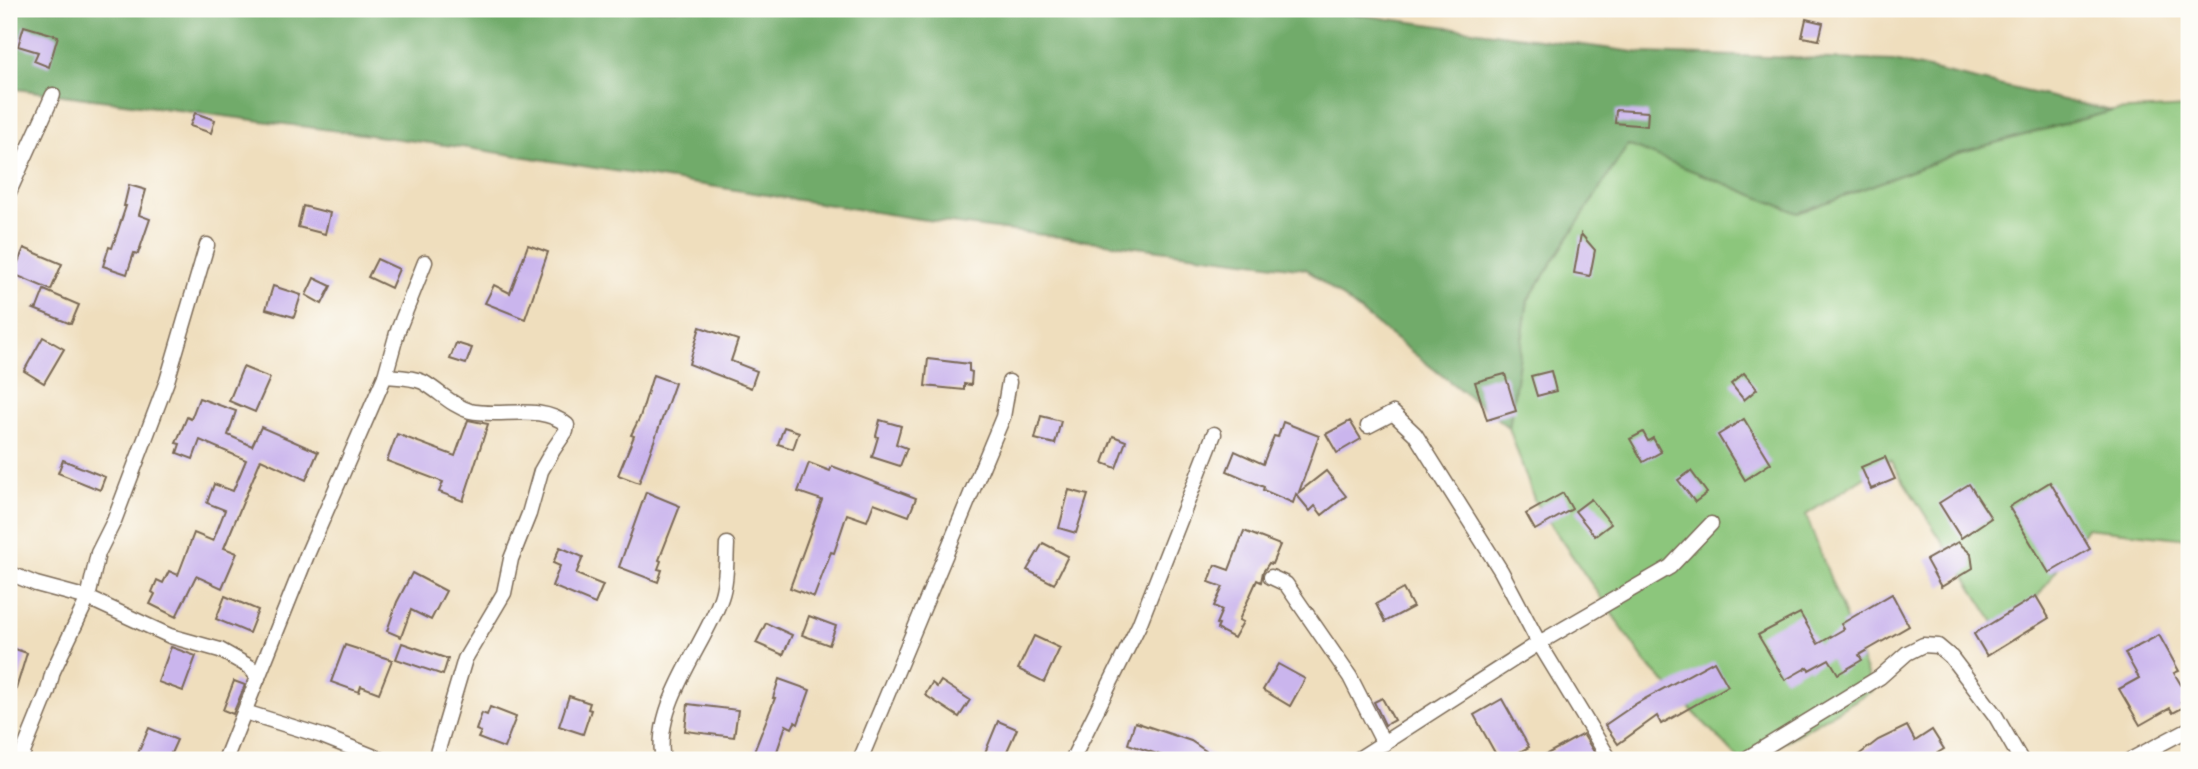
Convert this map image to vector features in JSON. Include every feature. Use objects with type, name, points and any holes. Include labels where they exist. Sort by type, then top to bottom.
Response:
[{"type":"street","points":[[9,192],[53,95]]},
{"type":"street","points":[[20,760],[48,691],[53,671],[88,598],[98,553],[114,522],[167,382],[207,245]]},
{"type":"street","points":[[225,760],[361,426],[385,376],[397,333],[425,262]]},
{"type":"street","points":[[385,376],[421,381],[470,411],[523,411],[561,419],[567,425],[541,471],[529,514],[511,559],[504,593],[465,659],[437,753],[439,760]]},
{"type":"street","points":[[860,760],[1003,417],[1009,382]]},
{"type":"street","points":[[1368,426],[1393,413],[1415,435],[1501,571],[1539,643],[1610,760]]},
{"type":"street","points":[[1072,760],[1139,625],[1214,434]]},
{"type":"street","points":[[1357,760],[1539,643],[1670,567],[1711,524]]},
{"type":"street","points":[[663,760],[665,728],[672,699],[720,600],[727,544]]},
{"type":"street","points":[[9,573],[36,584],[88,598],[170,636],[237,657],[250,667],[258,678]]},
{"type":"street","points":[[1271,577],[1286,584],[1350,677],[1384,744]]},
{"type":"street","points":[[1744,760],[1880,677],[1907,653],[1923,645],[1938,646],[1951,657],[1995,715],[2021,760]]},
{"type":"street","points":[[245,712],[322,736],[382,760]]},
{"type":"street","points":[[2130,760],[2189,729]]},
{"type":"green space","points":[[9,9],[1332,9],[1352,14],[1642,53],[1894,61],[2112,111],[1962,152],[1798,213],[1628,145],[1528,300],[1509,428],[1306,269],[919,219],[468,148],[9,88]]},
{"type":"green space","points":[[2189,107],[2189,539],[2086,528],[2006,641],[1890,460],[1806,515],[1873,690],[1753,760],[1740,760],[1646,663],[1535,502],[1509,428],[1528,300],[1628,144],[1798,213],[1962,152],[2112,111]]},
{"type":"building","points":[[1806,19],[1823,23],[1819,40],[1802,37]]},
{"type":"building","points":[[24,26],[58,36],[49,67],[34,61],[38,52],[18,46]]},
{"type":"building","points":[[1616,110],[1648,112],[1647,126],[1615,123]]},
{"type":"building","points":[[195,113],[215,120],[211,133],[190,126]]},
{"type":"building","points":[[129,185],[146,190],[139,215],[150,219],[138,254],[134,253],[127,274],[103,266],[126,206]]},
{"type":"building","points":[[303,206],[330,213],[325,234],[298,227]]},
{"type":"building","points":[[1581,234],[1595,250],[1590,276],[1574,273]]},
{"type":"building","points":[[528,245],[548,252],[525,319],[485,303],[494,285],[510,293]]},
{"type":"building","points":[[24,248],[62,264],[51,290],[13,274]]},
{"type":"building","points":[[377,259],[399,269],[391,288],[368,277]]},
{"type":"building","points":[[314,278],[331,286],[322,304],[306,295]]},
{"type":"building","points":[[273,286],[301,295],[294,317],[266,309]]},
{"type":"building","points":[[44,290],[79,305],[71,324],[34,309],[37,308]]},
{"type":"building","points":[[700,327],[738,340],[731,361],[757,371],[751,388],[689,364]]},
{"type":"building","points":[[43,337],[64,349],[44,383],[24,371]]},
{"type":"building","points":[[456,343],[472,348],[466,364],[450,359]]},
{"type":"building","points":[[928,359],[969,364],[969,371],[972,372],[971,385],[964,384],[964,390],[925,386]]},
{"type":"building","points":[[243,367],[270,378],[255,412],[229,401]]},
{"type":"building","points":[[1551,371],[1556,391],[1537,396],[1531,376]]},
{"type":"building","points":[[1744,373],[1757,389],[1744,400],[1731,384]]},
{"type":"building","points":[[1505,374],[1516,411],[1487,420],[1475,382]]},
{"type":"building","points":[[653,375],[675,383],[639,483],[618,475],[634,436],[631,435],[640,417]]},
{"type":"building","points":[[199,398],[236,411],[228,435],[252,446],[261,427],[318,452],[306,480],[261,459],[224,548],[237,553],[222,588],[196,576],[176,617],[150,604],[157,580],[163,583],[169,571],[178,575],[194,533],[213,541],[225,510],[207,503],[214,484],[233,491],[246,460],[200,440],[193,459],[177,453],[180,444],[176,443],[187,417],[191,419]]},
{"type":"building","points":[[1041,416],[1061,421],[1055,444],[1035,439]]},
{"type":"building","points":[[1744,419],[1771,463],[1745,480],[1718,435]]},
{"type":"building","points":[[468,420],[488,424],[463,501],[439,492],[443,482],[387,461],[397,434],[455,456]]},
{"type":"building","points":[[880,420],[901,426],[896,444],[907,448],[900,466],[872,457]]},
{"type":"building","points":[[1350,421],[1361,439],[1337,453],[1326,434]]},
{"type":"building","points":[[1283,422],[1319,436],[1299,492],[1326,471],[1346,496],[1322,515],[1315,506],[1310,511],[1296,494],[1293,503],[1227,471],[1235,451],[1263,464],[1274,436],[1278,437]]},
{"type":"building","points":[[784,427],[799,432],[793,449],[778,444]]},
{"type":"building","points":[[1643,432],[1648,441],[1653,438],[1661,452],[1643,462],[1630,439]]},
{"type":"building","points":[[1113,436],[1126,441],[1116,468],[1103,463]]},
{"type":"building","points":[[1885,457],[1895,479],[1871,489],[1861,467]]},
{"type":"building","points":[[63,460],[105,477],[100,490],[58,473]]},
{"type":"building","points":[[809,463],[830,471],[832,466],[916,498],[909,516],[874,503],[867,521],[847,514],[834,553],[831,552],[814,597],[790,588],[822,500],[798,492]]},
{"type":"building","points":[[1691,471],[1707,493],[1695,502],[1678,480]]},
{"type":"building","points":[[2050,482],[2090,549],[2049,573],[2009,507]]},
{"type":"building","points":[[1969,484],[1991,518],[1961,538],[1939,503]]},
{"type":"building","points":[[1069,490],[1088,495],[1076,533],[1059,528]]},
{"type":"building","points":[[646,492],[680,506],[659,560],[658,569],[662,570],[658,582],[619,567]]},
{"type":"building","points":[[1563,493],[1572,509],[1535,530],[1526,514]]},
{"type":"building","points":[[1591,499],[1611,524],[1595,536],[1575,511]]},
{"type":"building","points":[[1244,531],[1280,545],[1272,564],[1269,563],[1263,572],[1261,582],[1257,580],[1239,620],[1243,622],[1234,638],[1217,629],[1219,625],[1216,624],[1222,610],[1214,606],[1223,587],[1209,582],[1215,565],[1229,570]]},
{"type":"building","points":[[1958,542],[1971,554],[1973,568],[1941,587],[1926,560]]},
{"type":"building","points":[[1043,543],[1068,556],[1054,584],[1027,570]]},
{"type":"building","points":[[560,547],[583,557],[576,574],[603,585],[595,604],[552,586],[560,566],[553,563]]},
{"type":"building","points":[[412,573],[446,591],[431,620],[411,610],[401,637],[387,631],[397,602]]},
{"type":"building","points":[[1403,589],[1413,607],[1385,622],[1376,604]]},
{"type":"building","points":[[1892,594],[1909,626],[1859,655],[1862,660],[1838,674],[1829,659],[1785,680],[1758,635],[1800,613],[1818,644],[1844,629],[1841,624]]},
{"type":"building","points":[[225,596],[258,610],[249,633],[216,619]]},
{"type":"building","points":[[2036,596],[2049,618],[1987,656],[1974,634]]},
{"type":"building","points":[[809,616],[836,626],[829,645],[802,635]]},
{"type":"building","points":[[766,623],[792,635],[783,655],[756,643]]},
{"type":"building","points":[[2159,635],[2179,671],[2174,673],[2189,698],[2181,702],[2184,707],[2173,713],[2170,708],[2140,725],[2119,689],[2139,678],[2125,653]]},
{"type":"building","points":[[1034,636],[1060,648],[1044,682],[1018,669]]},
{"type":"building","points":[[402,643],[448,659],[443,675],[396,659]]},
{"type":"building","points":[[345,645],[392,660],[379,693],[361,686],[359,692],[331,682]]},
{"type":"building","points":[[9,647],[27,653],[12,702],[9,702]]},
{"type":"building","points":[[171,647],[196,656],[183,691],[158,682]]},
{"type":"building","points":[[1714,661],[1728,686],[1661,724],[1657,716],[1618,744],[1605,725],[1637,703]]},
{"type":"building","points":[[1278,664],[1305,679],[1290,706],[1263,690]]},
{"type":"building","points":[[779,679],[810,690],[798,724],[795,722],[792,728],[786,725],[774,760],[760,760],[752,757],[775,698]]},
{"type":"building","points":[[234,681],[245,685],[233,714],[223,710]]},
{"type":"building","points":[[941,681],[970,700],[959,717],[925,695],[932,683],[937,687]]},
{"type":"building","points":[[569,696],[590,703],[588,709],[591,710],[583,734],[559,726]]},
{"type":"building","points":[[1382,698],[1394,720],[1385,725],[1374,702]]},
{"type":"building","points":[[1502,699],[1529,747],[1505,760],[1499,760],[1474,715]]},
{"type":"building","points":[[688,704],[738,710],[734,737],[685,731]]},
{"type":"building","points":[[490,707],[516,717],[504,748],[478,738],[481,732],[476,730],[482,713],[487,715]]},
{"type":"building","points":[[998,721],[1017,729],[1003,760],[984,755]]},
{"type":"building","points":[[1135,722],[1191,741],[1219,760],[1174,760],[1128,744]]},
{"type":"building","points":[[1907,726],[1915,741],[1932,730],[1944,749],[1926,760],[1852,760],[1878,740]]},
{"type":"building","points":[[149,728],[177,740],[168,760],[135,760]]},
{"type":"building","points":[[1583,734],[1599,760],[1536,760]]}]
